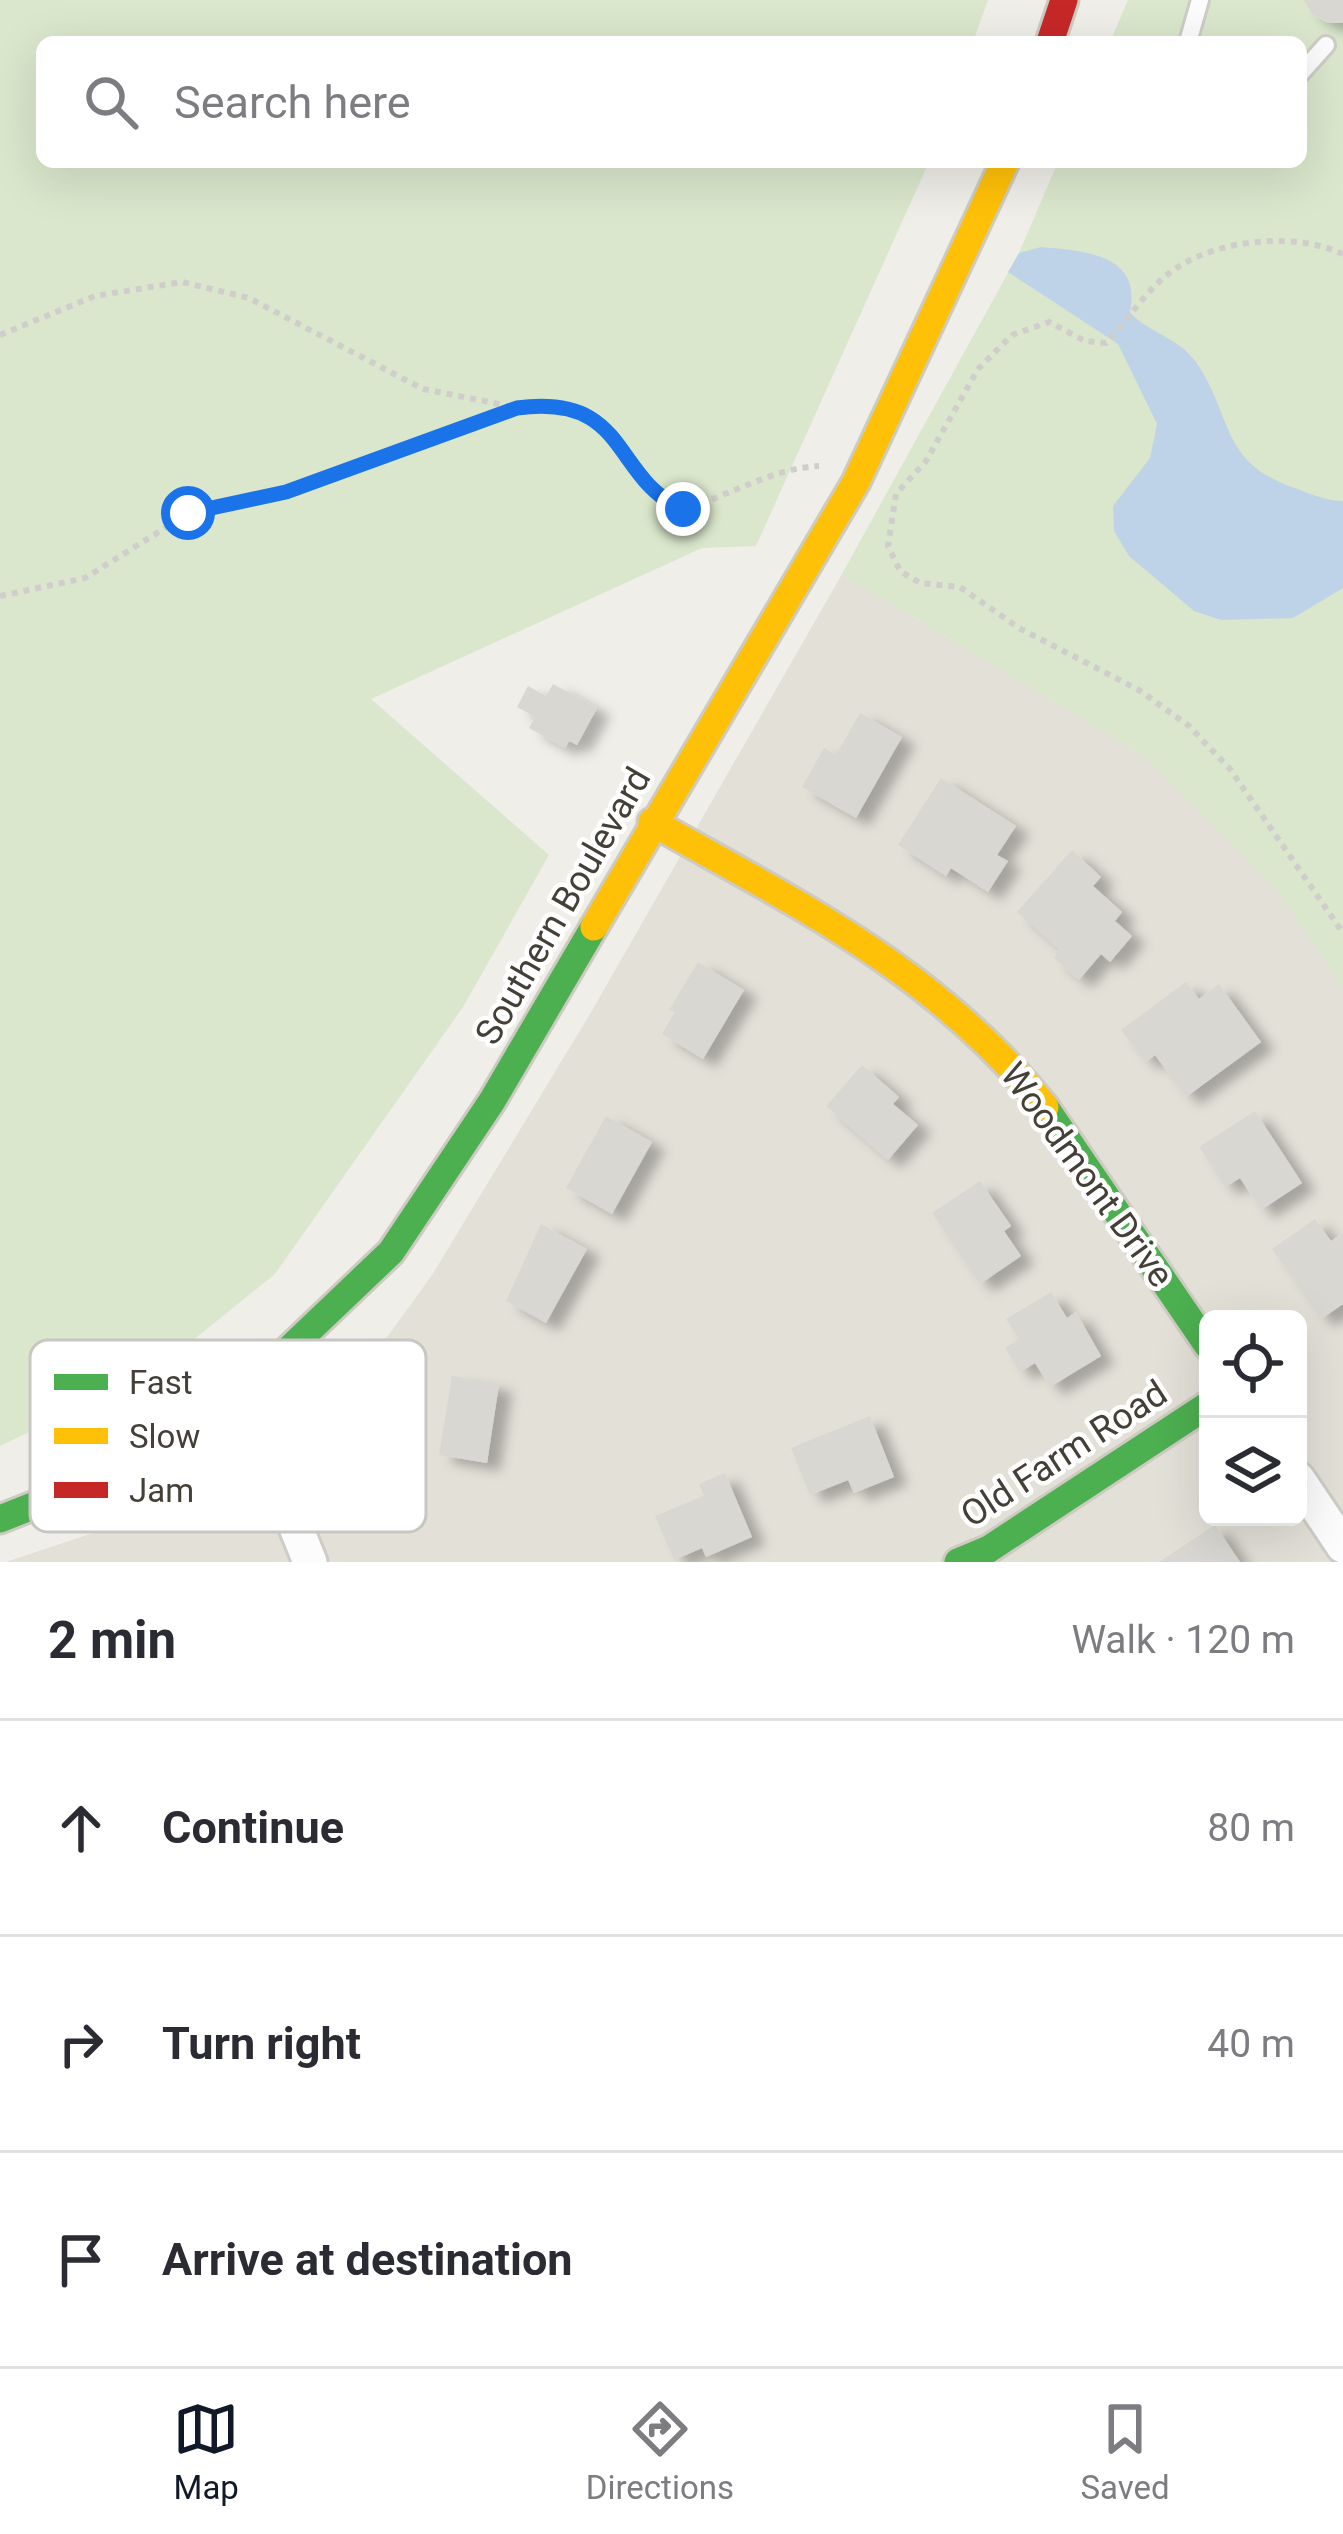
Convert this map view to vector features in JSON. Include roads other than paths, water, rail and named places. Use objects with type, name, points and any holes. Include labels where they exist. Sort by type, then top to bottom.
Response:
[{"type":"main road","points":[[1053,36],[1064,0]]},
{"type":"main road","name":"Southern Boulevard","points":[[299,1340],[391,1252],[492,1101],[856,482],[977,232],[1003,168]]},
{"type":"main road","name":"Woodmont Drive","points":[[652,822],[886,958],[973,1027],[1041,1098],[1199,1333]]},
{"type":"main road","name":"Old Farm Road","points":[[958,1562],[989,1549],[1199,1411]]},
{"type":"main road","name":"Southern Boulevard","points":[[0,1519],[30,1507]]},
{"type":"street","points":[[1307,1492],[1343,1546]]},
{"type":"street","points":[[298,1532],[310,1562]]},
{"type":"lane","points":[[1190,36],[1200,0]]},
{"type":"lane","points":[[1307,67],[1325,45]]},
{"type":"water","points":[[1041,247],[1092,254],[1119,267],[1131,293],[1130,312],[1196,362],[1230,434],[1250,463],[1289,486],[1343,501],[1343,588],[1293,618],[1221,620],[1194,611],[1129,556],[1114,531],[1113,506],[1150,458],[1157,424],[1118,344],[1008,272],[1019,253]]}]
